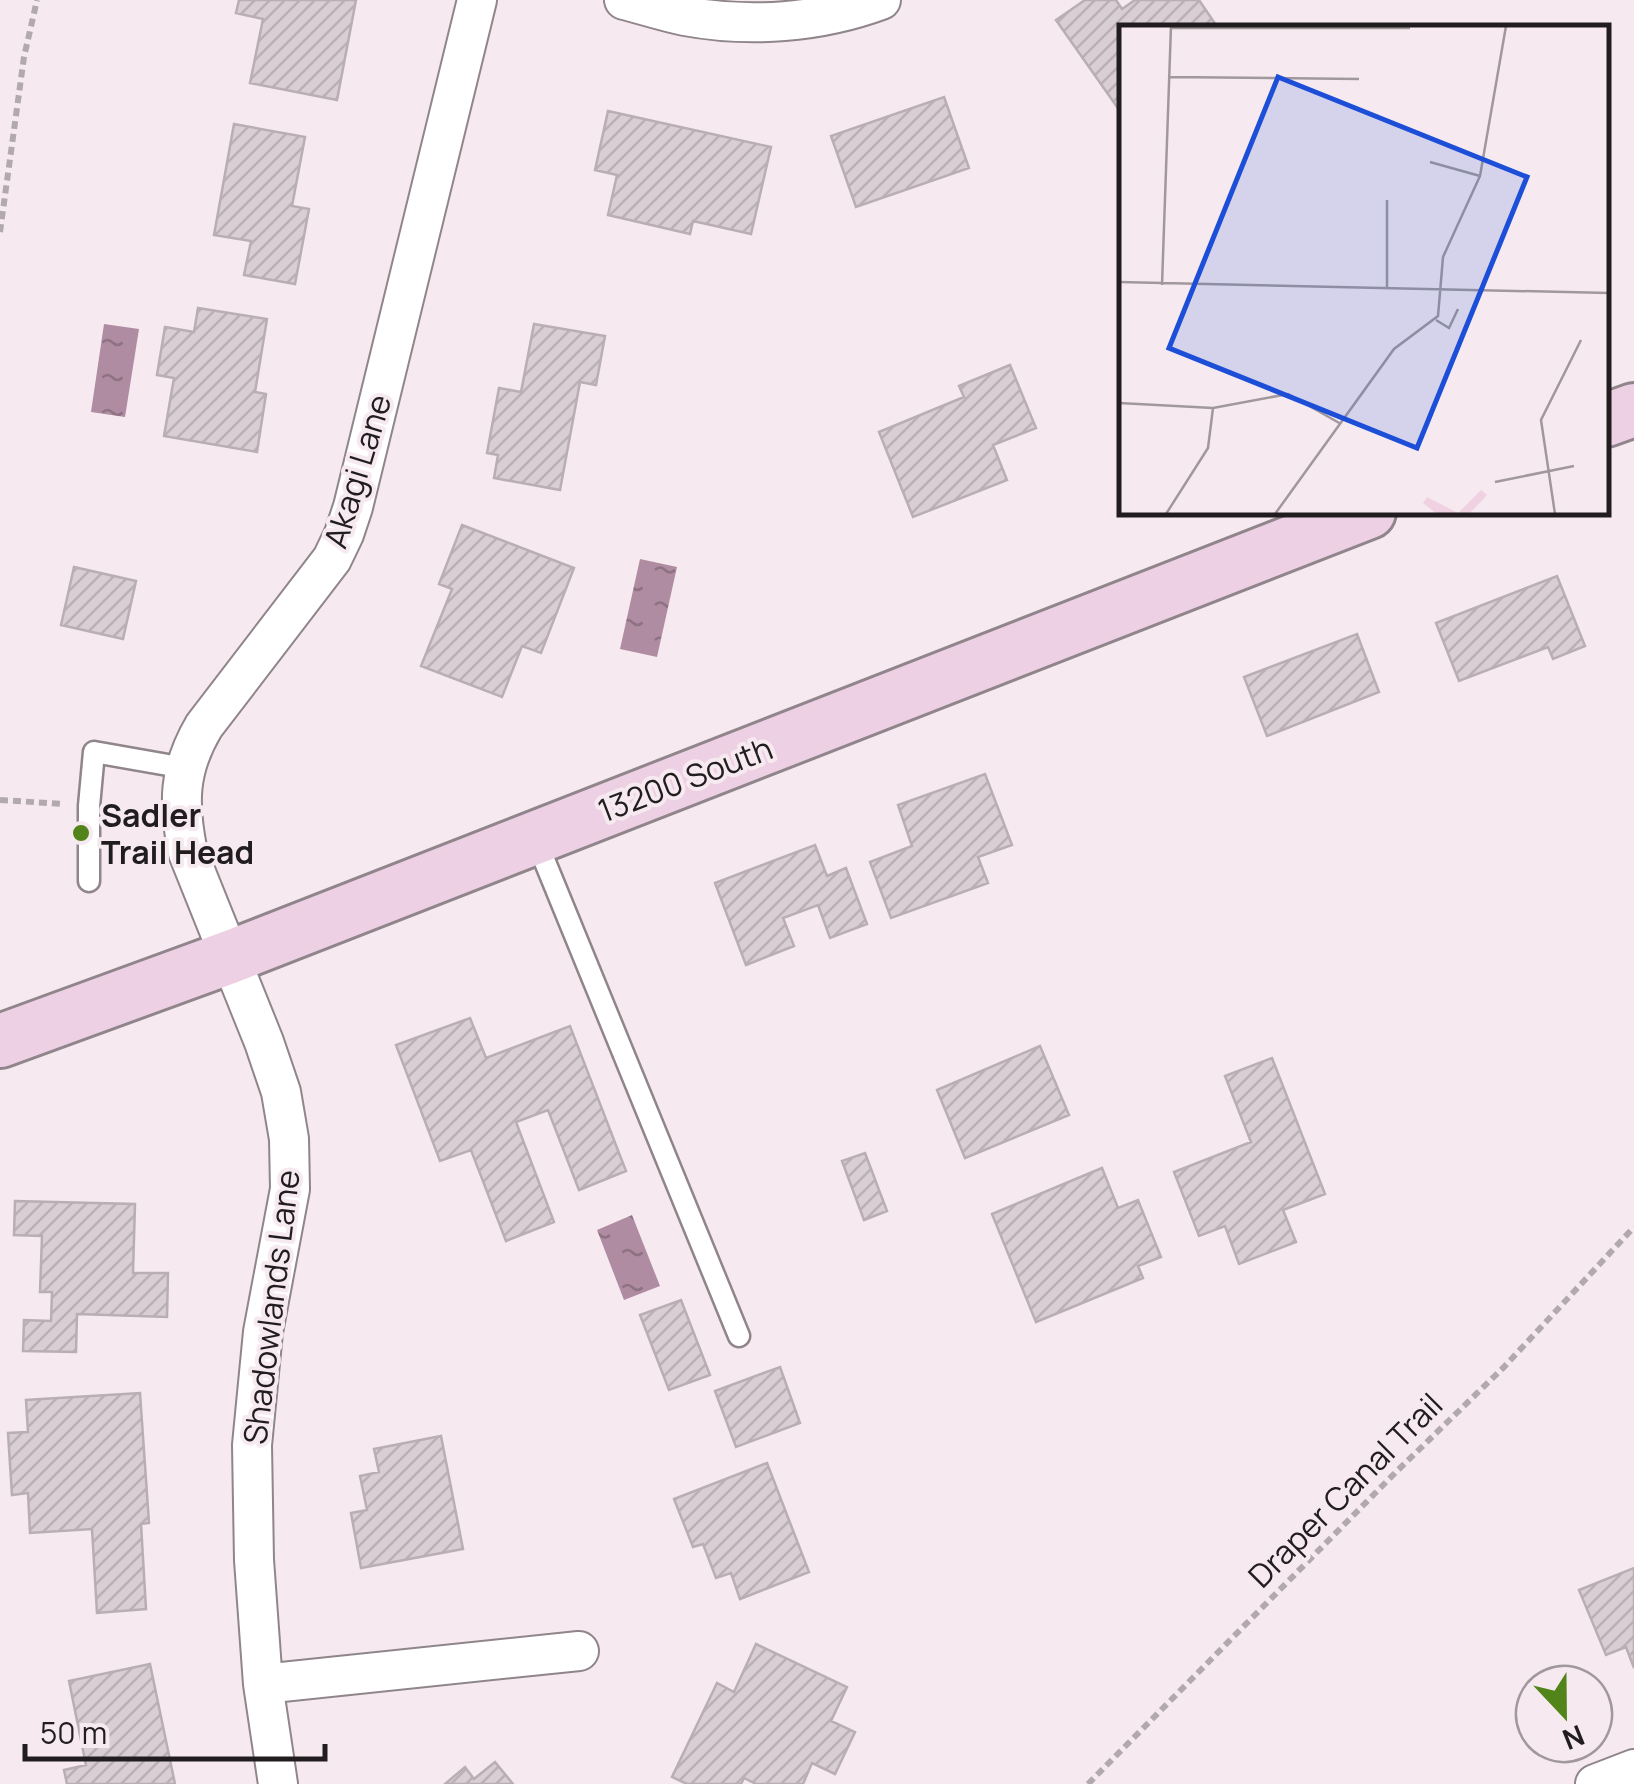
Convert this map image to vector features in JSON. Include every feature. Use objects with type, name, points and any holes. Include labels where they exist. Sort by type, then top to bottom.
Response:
[{"type":"street","name":"Akagi Lane","points":[[230,958],[188,854],[180,796],[185,768],[204,726],[332,559],[344,534],[477,0]]},
{"type":"street","points":[[624,0],[686,16],[744,22],[795,21],[881,0]]},
{"type":"street","points":[[1609,419],[1634,410]]},
{"type":"street","name":"13200 South","points":[[0,1041],[230,958],[1361,515]]},
{"type":"street","name":"Shadowlands Lane","points":[[230,958],[281,1092],[289,1139],[290,1189],[263,1332],[252,1445],[262,1684],[278,1784]]},
{"type":"street","points":[[262,1684],[578,1651]]},
{"type":"street","points":[[1595,1784],[1634,1768]]},
{"type":"lane","points":[[89,880],[94,752],[185,768]]},
{"type":"lane","points":[[535,838],[739,1336]]},
{"type":"path","points":[[0,232],[24,57],[37,0]]},
{"type":"path","points":[[0,800],[89,806]]},
{"type":"path","name":"Draper Canal Trail","points":[[1088,1784],[1504,1367],[1634,1228]]},
{"type":"water","points":[[104,324],[139,329],[125,417],[91,412]]},
{"type":"water","points":[[640,559],[677,567],[657,657],[620,649]]},
{"type":"water","points":[[632,1215],[660,1286],[624,1300],[597,1230]]},
{"type":"building","points":[[239,0],[356,0],[337,100],[250,83],[263,19],[236,13]]},
{"type":"building","points":[[1085,0],[1116,0],[1122,9],[1135,0],[1199,0],[1216,25],[1119,25],[1119,110],[1056,20]]},
{"type":"building","points":[[944,97],[969,168],[856,207],[831,136]]},
{"type":"building","points":[[608,111],[771,147],[751,234],[693,221],[690,234],[608,215],[617,175],[595,170]]},
{"type":"building","points":[[234,124],[305,137],[292,206],[309,209],[295,284],[244,275],[251,241],[214,235]]},
{"type":"building","points":[[198,308],[267,319],[255,392],[266,394],[257,452],[164,436],[174,378],[157,375],[165,327],[194,332]]},
{"type":"building","points":[[534,324],[605,336],[596,385],[580,382],[560,490],[494,478],[498,455],[487,453],[499,388],[521,392]]},
{"type":"building","points":[[1010,365],[1036,428],[993,445],[1007,480],[913,517],[879,432],[964,397],[959,386]]},
{"type":"building","points":[[462,525],[574,568],[541,653],[522,646],[502,697],[421,666],[452,589],[439,584]]},
{"type":"building","points":[[74,567],[136,581],[123,639],[61,625]]},
{"type":"building","points":[[1557,576],[1585,646],[1553,659],[1548,647],[1459,681],[1436,623]]},
{"type":"building","points":[[1357,634],[1379,692],[1267,736],[1244,677]]},
{"type":"building","points":[[985,774],[1012,845],[978,857],[988,883],[891,918],[870,862],[912,846],[898,805]]},
{"type":"building","points":[[815,845],[827,876],[846,868],[867,924],[830,938],[818,905],[783,918],[794,946],[746,965],[715,883]]},
{"type":"building","points":[[470,1018],[486,1058],[570,1026],[626,1171],[579,1190],[548,1110],[516,1122],[554,1222],[506,1241],[471,1150],[440,1161],[396,1045]]},
{"type":"building","points":[[1040,1046],[1069,1115],[965,1158],[937,1090]]},
{"type":"building","points":[[1272,1058],[1325,1194],[1283,1210],[1296,1242],[1239,1264],[1225,1226],[1199,1236],[1174,1172],[1251,1142],[1225,1076]]},
{"type":"building","points":[[865,1153],[887,1211],[864,1220],[842,1161]]},
{"type":"building","points":[[1102,1168],[1118,1208],[1138,1200],[1161,1257],[1138,1266],[1143,1278],[1036,1322],[992,1214]]},
{"type":"building","points":[[15,1201],[135,1204],[133,1273],[168,1273],[167,1317],[77,1314],[76,1352],[23,1351],[24,1320],[51,1321],[52,1292],[40,1292],[42,1236],[14,1235]]},
{"type":"building","points":[[681,1300],[710,1375],[669,1390],[640,1315]]},
{"type":"building","points":[[780,1367],[800,1423],[736,1447],[715,1391]]},
{"type":"building","points":[[140,1393],[149,1523],[141,1524],[146,1609],[97,1613],[92,1529],[30,1533],[28,1493],[12,1495],[8,1433],[28,1432],[26,1400]]},
{"type":"building","points":[[441,1436],[463,1549],[361,1568],[351,1513],[367,1510],[360,1476],[379,1472],[374,1449]]},
{"type":"building","points":[[767,1463],[809,1572],[740,1599],[731,1573],[716,1578],[703,1544],[693,1547],[674,1499]]},
{"type":"building","points":[[1634,1568],[1634,1668],[1626,1647],[1606,1655],[1579,1590]]},
{"type":"building","points":[[756,1644],[847,1687],[831,1721],[855,1732],[835,1774],[812,1763],[803,1784],[756,1784],[744,1778],[741,1784],[687,1784],[672,1777],[717,1683],[734,1692]]},
{"type":"building","points":[[150,1664],[175,1784],[67,1784],[64,1770],[86,1765],[69,1681]]},
{"type":"building","points":[[495,1762],[513,1784],[445,1784],[465,1767],[474,1779]]},
{"type":"place","name":"Sadler Trail Head","points":[[81,833]]}]
